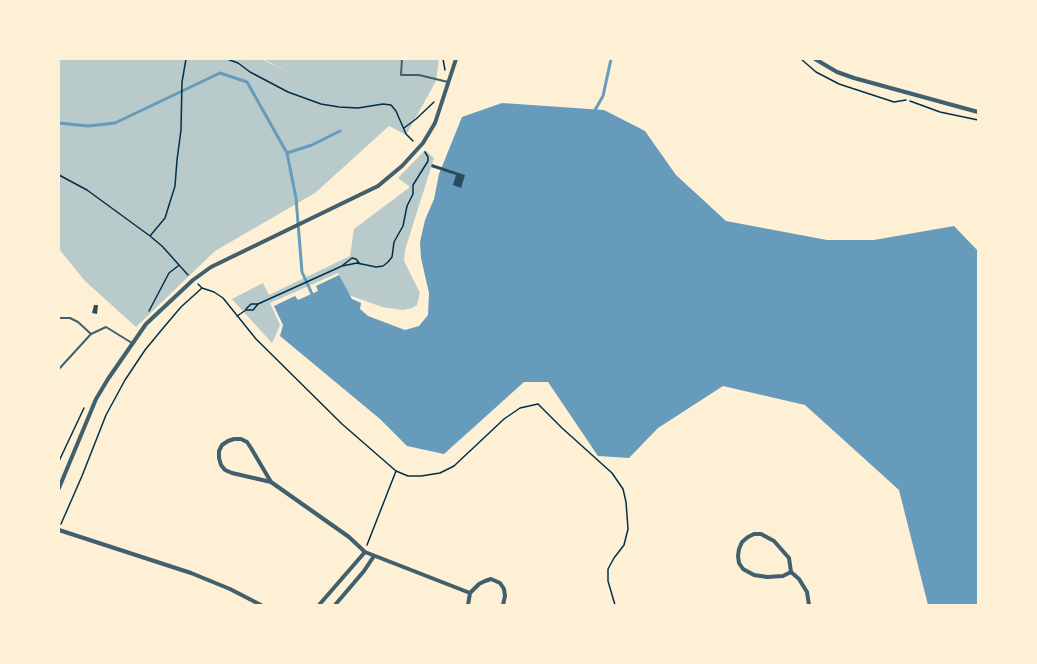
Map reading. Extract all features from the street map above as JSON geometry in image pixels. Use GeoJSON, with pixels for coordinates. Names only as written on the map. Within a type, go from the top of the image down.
{"type":"FeatureCollection","features":[{"type":"Feature","properties":{"kind":"street"},"geometry":{"type":"LineString","coordinates":[[59,488],[96,399],[146,324],[193,280],[211,266],[378,186],[402,166],[430,134],[436,124],[456,59]]}},
{"type":"Feature","properties":{"kind":"street"},"geometry":{"type":"LineString","coordinates":[[815,59],[837,72],[854,78],[978,112]]}},
{"type":"Feature","properties":{"kind":"street"},"geometry":{"type":"LineString","coordinates":[[271,482],[252,448],[247,442],[241,439],[234,439],[222,445],[219,451],[219,458],[221,465],[225,470],[271,482],[349,537],[365,552],[470,594]]}},
{"type":"Feature","properties":{"kind":"street"},"geometry":{"type":"LineString","coordinates":[[59,529],[191,572],[230,589],[261,605]]}},
{"type":"Feature","properties":{"kind":"street"},"geometry":{"type":"LineString","coordinates":[[791,572],[783,576],[768,577],[754,575],[743,569],[739,563],[738,556],[742,542],[754,534],[762,534],[774,541],[790,558],[791,572],[807,592],[809,605]]}},
{"type":"Feature","properties":{"kind":"street"},"geometry":{"type":"LineString","coordinates":[[319,605],[365,552]]}},
{"type":"Feature","properties":{"kind":"street"},"geometry":{"type":"LineString","coordinates":[[335,605],[364,571],[374,556]]}},
{"type":"Feature","properties":{"kind":"street"},"geometry":{"type":"LineString","coordinates":[[468,605],[470,594],[485,580],[496,580],[502,585],[505,596],[503,605]]}},
{"type":"Feature","properties":{"kind":"lane"},"geometry":{"type":"LineString","coordinates":[[402,59],[401,75],[419,75],[449,82]]}},
{"type":"Feature","properties":{"kind":"lane"},"geometry":{"type":"LineString","coordinates":[[59,318],[70,318],[78,322],[91,334]]}},
{"type":"Feature","properties":{"kind":"lane"},"geometry":{"type":"LineString","coordinates":[[59,369],[91,334],[106,327],[132,344]]}},
{"type":"Feature","properties":{"kind":"path"},"geometry":{"type":"LineString","coordinates":[[150,236],[165,218],[176,186],[177,160],[181,130],[182,82],[186,59]]}},
{"type":"Feature","properties":{"kind":"path"},"geometry":{"type":"LineString","coordinates":[[228,59],[238,63],[250,72],[288,92],[321,104],[358,108],[383,104],[391,105],[396,111],[406,134],[413,141]]}},
{"type":"Feature","properties":{"kind":"path"},"geometry":{"type":"LineString","coordinates":[[442,81],[445,70],[443,59]]}},
{"type":"Feature","properties":{"kind":"path"},"geometry":{"type":"LineString","coordinates":[[801,59],[816,72],[839,84],[894,102],[907,100],[925,108],[978,120]]}},
{"type":"Feature","properties":{"kind":"path"},"geometry":{"type":"LineString","coordinates":[[404,128],[435,102]]}},
{"type":"Feature","properties":{"kind":"path"},"geometry":{"type":"LineString","coordinates":[[342,266],[357,263],[376,267],[382,266],[392,257],[394,242],[403,226],[407,206],[413,194],[413,185],[416,183],[418,174],[428,161],[428,157],[425,152]]}},
{"type":"Feature","properties":{"kind":"path"},"geometry":{"type":"LineString","coordinates":[[59,175],[87,190],[150,236],[162,246],[179,265]]}},
{"type":"Feature","properties":{"kind":"path"},"geometry":{"type":"LineString","coordinates":[[237,316],[246,310],[251,304],[258,304],[269,300],[336,270],[352,258],[356,259],[360,264]]}},
{"type":"Feature","properties":{"kind":"path"},"geometry":{"type":"LineString","coordinates":[[59,529],[106,415],[125,380],[145,350],[164,327],[181,307],[202,288],[214,292],[223,298],[256,339],[336,418],[396,471],[408,476],[421,476],[440,473],[454,466],[504,419],[520,408],[538,404],[612,473],[623,489],[626,502],[628,529],[624,544],[608,569],[608,581],[615,605]]}},
{"type":"Feature","properties":{"kind":"path"},"geometry":{"type":"LineString","coordinates":[[246,310],[253,310],[258,304]]}},
{"type":"Feature","properties":{"kind":"path"},"geometry":{"type":"LineString","coordinates":[[59,461],[84,408]]}},
{"type":"Feature","properties":{"kind":"path"},"geometry":{"type":"LineString","coordinates":[[365,552],[396,471]]}},
{"type":"Feature","properties":{"kind":"shaded area"},"geometry":{"type":"Polygon","coordinates":[[[59,59],[262,59],[289,73],[264,59],[439,59],[436,81],[406,135],[389,126],[315,193],[215,251],[136,327],[85,281],[59,249],[59,59]]]}},
{"type":"Feature","properties":{"kind":"shaded area"},"geometry":{"type":"Polygon","coordinates":[[[425,150],[434,158],[405,250],[404,261],[420,293],[417,305],[403,310],[382,307],[349,295],[338,273],[270,303],[280,325],[272,343],[232,299],[263,283],[269,295],[350,256],[354,229],[410,187],[398,178],[425,150]]]}},
{"type":"Feature","properties":{"kind":"water"},"geometry":{"type":"Polygon","coordinates":[[[502,103],[604,110],[645,131],[676,175],[726,221],[827,240],[874,240],[954,226],[978,251],[978,605],[928,605],[899,490],[805,405],[723,386],[658,428],[629,458],[598,456],[548,382],[524,382],[444,454],[407,446],[380,419],[280,336],[283,325],[274,306],[295,296],[298,300],[318,291],[316,286],[339,275],[352,299],[361,303],[360,309],[368,316],[405,330],[419,326],[428,315],[429,293],[421,258],[420,242],[425,220],[434,199],[439,174],[462,117],[502,103]]]}},
{"type":"Feature","properties":{"kind":"building"},"geometry":{"type":"Polygon","coordinates":[[[432,164],[465,175],[461,188],[453,185],[456,175],[431,167],[432,164]]]}},
{"type":"Feature","properties":{"kind":"building"},"geometry":{"type":"Polygon","coordinates":[[[94,305],[98,305],[97,314],[92,313],[94,305]]]}},
{"type":"Feature","properties":{"kind":"waterway"},"geometry":{"type":"LineString","coordinates":[[595,110],[603,96],[611,59]]}},
{"type":"Feature","properties":{"kind":"waterway"},"geometry":{"type":"LineString","coordinates":[[59,123],[88,126],[115,123],[220,73],[247,82],[287,153],[296,198],[302,272],[312,294]]}},
{"type":"Feature","properties":{"kind":"waterway"},"geometry":{"type":"LineString","coordinates":[[287,153],[312,145],[340,131]]}}]}
